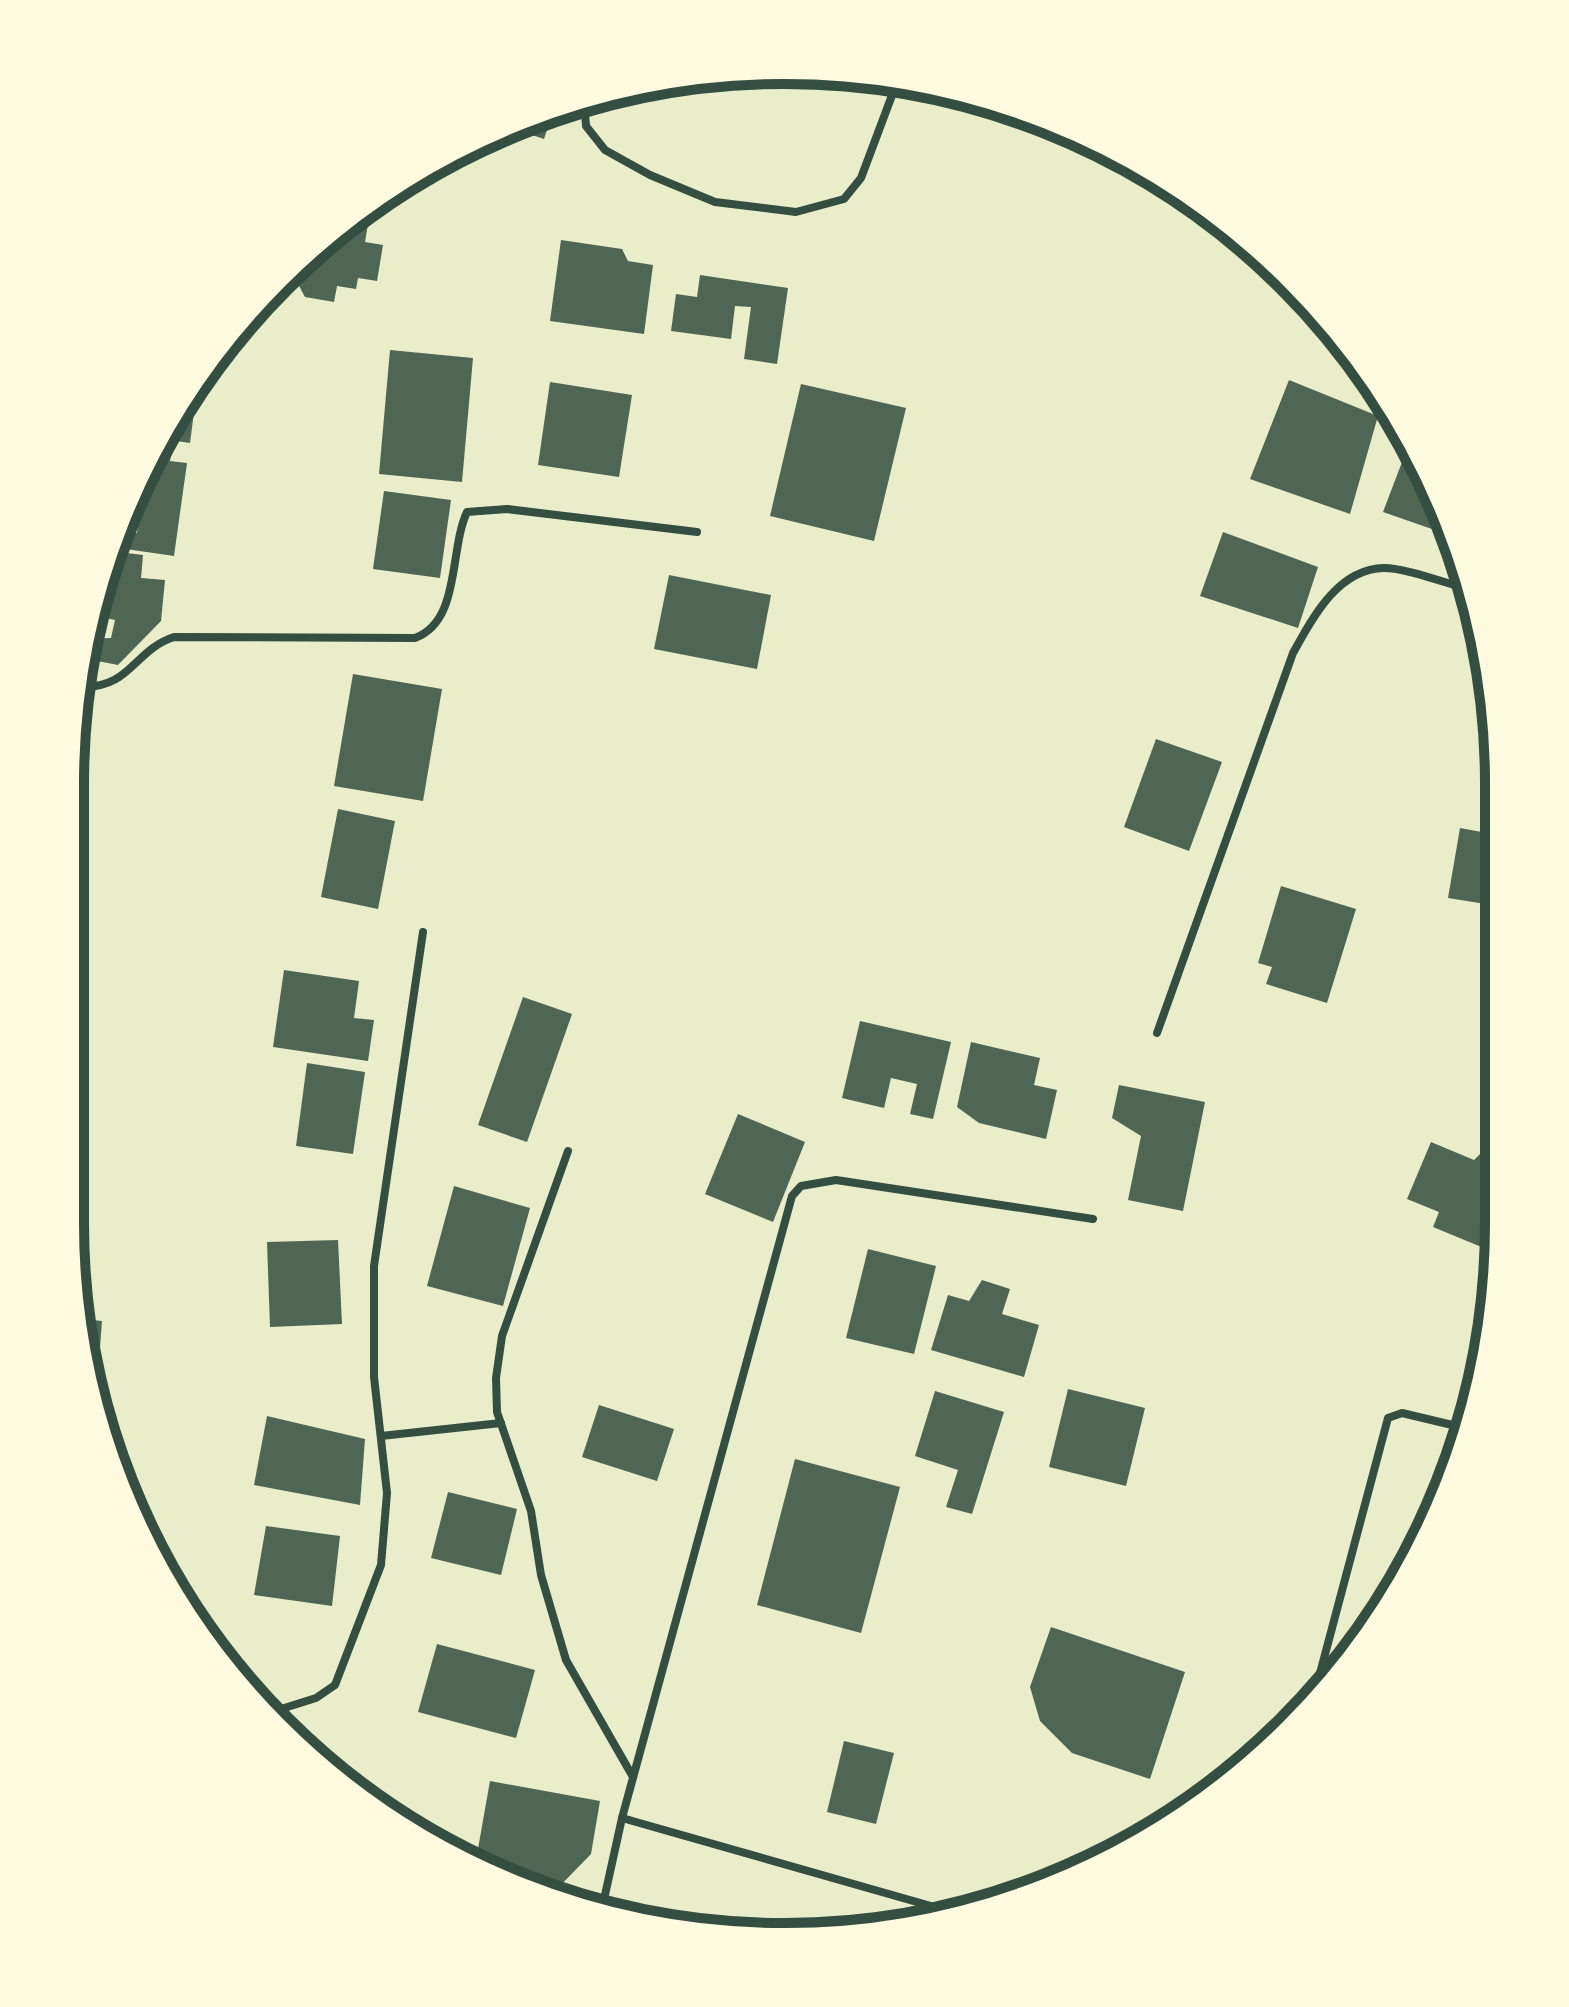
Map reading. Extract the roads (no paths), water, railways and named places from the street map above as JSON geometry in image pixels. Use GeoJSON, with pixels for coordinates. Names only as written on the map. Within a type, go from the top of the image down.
{"type":"FeatureCollection","features":[{"type":"Feature","properties":{"kind":"street"},"geometry":{"type":"LineString","coordinates":[[585,113],[586,126],[605,150],[650,175],[715,202],[796,212],[844,199],[861,178],[893,93]]}},
{"type":"Feature","properties":{"kind":"street"},"geometry":{"type":"LineString","coordinates":[[91,687],[102,687],[116,681],[158,642],[174,637],[415,638],[426,634],[439,622],[445,608],[459,529],[467,512],[507,509],[697,532]]}},
{"type":"Feature","properties":{"kind":"street"},"geometry":{"type":"LineString","coordinates":[[1157,1033],[1293,653],[1318,607],[1339,588],[1364,572],[1385,568],[1456,586]]}},
{"type":"Feature","properties":{"kind":"street"},"geometry":{"type":"LineString","coordinates":[[281,1709],[316,1698],[335,1685],[348,1658],[381,1565],[387,1493],[374,1377],[374,1266],[423,932]]}},
{"type":"Feature","properties":{"kind":"street"},"geometry":{"type":"LineString","coordinates":[[568,1151],[502,1336],[496,1378],[497,1412],[531,1511],[541,1575],[566,1660],[633,1777]]}},
{"type":"Feature","properties":{"kind":"street"},"geometry":{"type":"LineString","coordinates":[[604,1899],[622,1818],[792,1196],[801,1186],[836,1180],[1093,1219]]}},
{"type":"Feature","properties":{"kind":"street"},"geometry":{"type":"LineString","coordinates":[[1320,1673],[1388,1418],[1402,1413],[1455,1426]]}},
{"type":"Feature","properties":{"kind":"street"},"geometry":{"type":"LineString","coordinates":[[381,1436],[501,1423]]}},
{"type":"Feature","properties":{"kind":"street"},"geometry":{"type":"LineString","coordinates":[[622,1818],[934,1907]]}}]}
